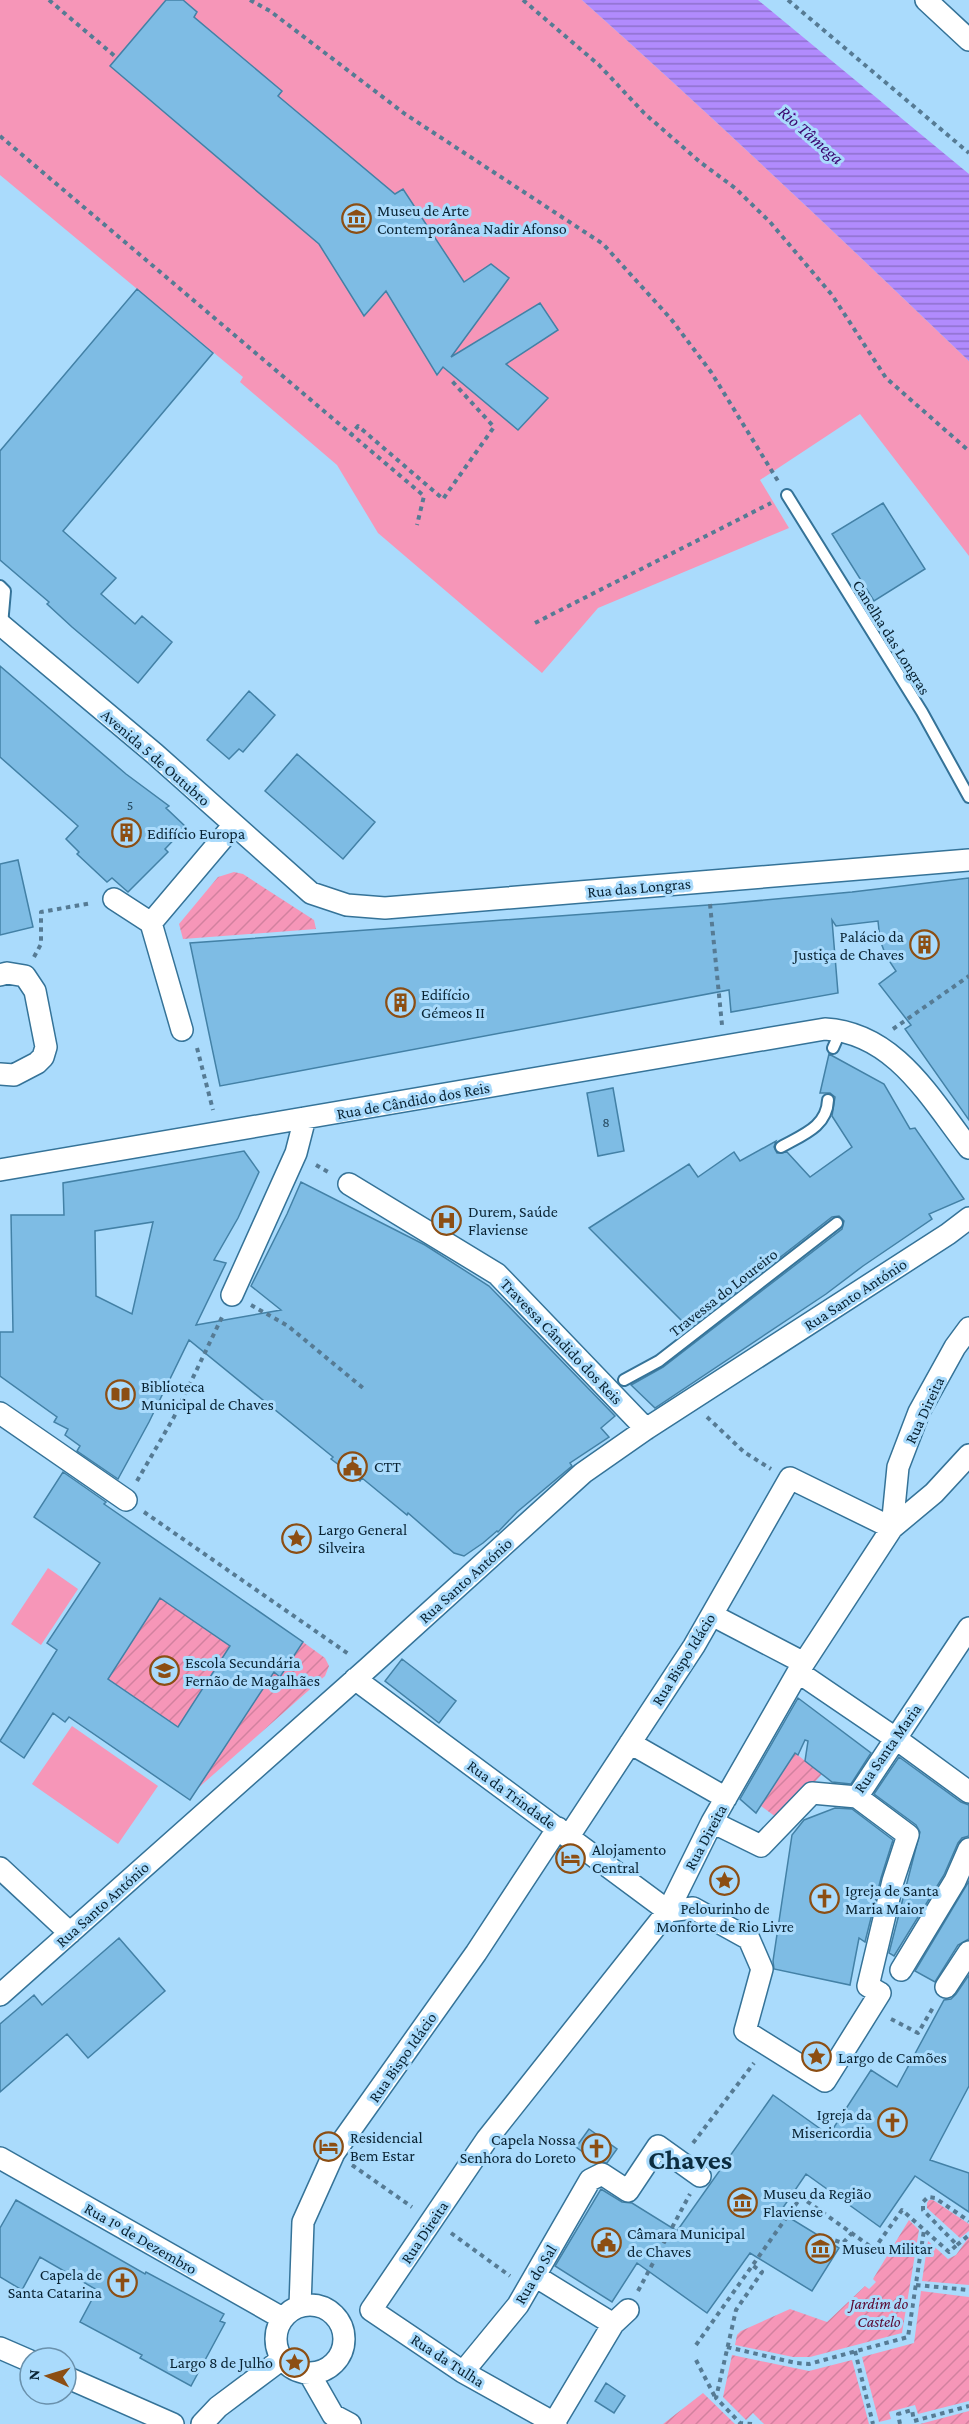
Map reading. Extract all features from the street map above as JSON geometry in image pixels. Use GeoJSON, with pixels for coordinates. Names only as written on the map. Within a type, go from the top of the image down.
{"type":"FeatureCollection","features":[{"type":"Feature","properties":{"kind":"street"},"geometry":{"type":"LineString","coordinates":[[926,0],[969,40]]}},
{"type":"Feature","properties":{"kind":"street","name":"Avenida 5 de Outubro"},"geometry":{"type":"LineString","coordinates":[[1,624],[155,754],[233,826],[311,893]]}},
{"type":"Feature","properties":{"kind":"street"},"geometry":{"type":"LineString","coordinates":[[151,923],[233,826]]}},
{"type":"Feature","properties":{"kind":"street","name":"Rua das Longras"},"geometry":{"type":"LineString","coordinates":[[311,893],[346,905],[385,908],[969,860]]}},
{"type":"Feature","properties":{"kind":"street"},"geometry":{"type":"LineString","coordinates":[[114,899],[151,923],[182,1030]]}},
{"type":"Feature","properties":{"kind":"street"},"geometry":{"type":"LineString","coordinates":[[0,975],[7,973],[25,976],[35,991],[46,1047],[38,1063],[14,1075],[0,1074]]}},
{"type":"Feature","properties":{"kind":"street","name":"Rua de Cândido dos Reis"},"geometry":{"type":"LineString","coordinates":[[0,1170],[724,1047],[857,1034],[874,1043]]}},
{"type":"Feature","properties":{"kind":"street"},"geometry":{"type":"LineString","coordinates":[[874,1043],[886,1049],[906,1067],[969,1148]]}},
{"type":"Feature","properties":{"kind":"street"},"geometry":{"type":"LineString","coordinates":[[232,1295],[296,1153],[305,1118]]}},
{"type":"Feature","properties":{"kind":"street","name":"Travessa Cândido dos Reis"},"geometry":{"type":"LineString","coordinates":[[349,1184],[497,1274],[646,1429]]}},
{"type":"Feature","properties":{"kind":"street","name":"Rua Santo António"},"geometry":{"type":"LineString","coordinates":[[0,1995],[583,1473],[646,1429],[948,1234],[969,1218]]}},
{"type":"Feature","properties":{"kind":"street","name":"Rua Direita"},"geometry":{"type":"LineString","coordinates":[[371,2310],[487,2139],[668,1911],[712,1822],[801,1667],[892,1528],[898,1467],[906,1445],[919,1412],[955,1347],[969,1328]]}},
{"type":"Feature","properties":{"kind":"street"},"geometry":{"type":"LineString","coordinates":[[0,1413],[126,1500]]}},
{"type":"Feature","properties":{"kind":"street"},"geometry":{"type":"LineString","coordinates":[[892,1528],[934,1493],[969,1455]]}},
{"type":"Feature","properties":{"kind":"street","name":"Rua Bispo Idácio"},"geometry":{"type":"LineString","coordinates":[[300,2306],[303,2222],[334,2153],[563,1832],[630,1743],[694,1646],[790,1478],[892,1528]]}},
{"type":"Feature","properties":{"kind":"street"},"geometry":{"type":"LineString","coordinates":[[712,1615],[801,1667],[969,1792]]}},
{"type":"Feature","properties":{"kind":"street","name":"Rua Santa Maria"},"geometry":{"type":"LineString","coordinates":[[712,1822],[761,1846],[812,1793],[857,1797],[969,1628]]}},
{"type":"Feature","properties":{"kind":"street","name":"Rua da Trindade"},"geometry":{"type":"LineString","coordinates":[[362,1673],[563,1832],[668,1911]]}},
{"type":"Feature","properties":{"kind":"street"},"geometry":{"type":"LineString","coordinates":[[630,1743],[726,1798]]}},
{"type":"Feature","properties":{"kind":"street"},"geometry":{"type":"LineString","coordinates":[[668,1911],[693,1908],[749,1939],[762,1969],[745,2031],[825,2081],[880,1993],[868,1986],[893,1881],[908,1835],[857,1797]]}},
{"type":"Feature","properties":{"kind":"street"},"geometry":{"type":"LineString","coordinates":[[901,1970],[955,1881],[969,1849]]}},
{"type":"Feature","properties":{"kind":"street"},"geometry":{"type":"LineString","coordinates":[[0,1868],[70,1933]]}},
{"type":"Feature","properties":{"kind":"street"},"geometry":{"type":"LineString","coordinates":[[946,1987],[969,1952]]}},
{"type":"Feature","properties":{"kind":"street","name":"Rua do Sal"},"geometry":{"type":"LineString","coordinates":[[463,2372],[518,2305],[590,2180],[602,2174],[628,2191],[658,2146],[679,2160]]}},
{"type":"Feature","properties":{"kind":"street","name":"Rua 1º de Dezembro"},"geometry":{"type":"LineString","coordinates":[[0,2157],[282,2318]]}},
{"type":"Feature","properties":{"kind":"street"},"geometry":{"type":"LineString","coordinates":[[679,2160],[700,2176]]}},
{"type":"Feature","properties":{"kind":"street"},"geometry":{"type":"LineString","coordinates":[[535,2276],[621,2317],[555,2423]]}},
{"type":"Feature","properties":{"kind":"street"},"geometry":{"type":"LineString","coordinates":[[311,2304],[321,2306],[338,2319],[344,2340],[337,2360],[320,2372],[299,2372],[282,2359],[275,2338],[282,2318],[290,2310],[300,2306],[311,2304]]}},
{"type":"Feature","properties":{"kind":"street"},"geometry":{"type":"LineString","coordinates":[[338,2319],[371,2310]]}},
{"type":"Feature","properties":{"kind":"street","name":"Rua da Tulha"},"geometry":{"type":"LineString","coordinates":[[371,2310],[463,2372],[555,2423]]}},
{"type":"Feature","properties":{"kind":"street"},"geometry":{"type":"LineString","coordinates":[[0,2348],[18,2356]]}},
{"type":"Feature","properties":{"kind":"street"},"geometry":{"type":"LineString","coordinates":[[202,2424],[224,2403],[282,2359]]}},
{"type":"Feature","properties":{"kind":"street"},"geometry":{"type":"LineString","coordinates":[[309,2373],[333,2415],[350,2424]]}},
{"type":"Feature","properties":{"kind":"street"},"geometry":{"type":"LineString","coordinates":[[78,2383],[147,2419],[173,2424]]}},
{"type":"Feature","properties":{"kind":"lane","name":"Canelha das Longras"},"geometry":{"type":"LineString","coordinates":[[787,495],[922,712],[969,796]]}},
{"type":"Feature","properties":{"kind":"lane"},"geometry":{"type":"LineString","coordinates":[[0,586],[5,591],[1,624]]}},
{"type":"Feature","properties":{"kind":"lane"},"geometry":{"type":"LineString","coordinates":[[782,1147],[816,1128],[824,1119],[828,1100]]}},
{"type":"Feature","properties":{"kind":"lane","name":"Travessa do Loureiro"},"geometry":{"type":"LineString","coordinates":[[624,1380],[659,1360],[833,1223]]}},
{"type":"Feature","properties":{"kind":"path"},"geometry":{"type":"LineString","coordinates":[[49,0],[117,58]]}},
{"type":"Feature","properties":{"kind":"path"},"geometry":{"type":"LineString","coordinates":[[250,0],[270,11],[405,114],[603,244],[671,319],[711,372],[787,495],[535,623]]}},
{"type":"Feature","properties":{"kind":"path"},"geometry":{"type":"LineString","coordinates":[[523,0],[599,64],[644,113],[700,162],[735,188],[770,222],[832,295],[886,378],[969,451]]}},
{"type":"Feature","properties":{"kind":"path"},"geometry":{"type":"LineString","coordinates":[[788,0],[969,153]]}},
{"type":"Feature","properties":{"kind":"path"},"geometry":{"type":"LineString","coordinates":[[0,136],[350,436],[424,496],[417,525]]}},
{"type":"Feature","properties":{"kind":"path"},"geometry":{"type":"LineString","coordinates":[[350,436],[358,426],[443,499],[494,427],[451,380]]}},
{"type":"Feature","properties":{"kind":"path"},"geometry":{"type":"LineString","coordinates":[[708,881],[724,1047]]}},
{"type":"Feature","properties":{"kind":"path"},"geometry":{"type":"LineString","coordinates":[[25,976],[41,944],[42,912],[114,899]]}},
{"type":"Feature","properties":{"kind":"path"},"geometry":{"type":"LineString","coordinates":[[874,1043],[969,976]]}},
{"type":"Feature","properties":{"kind":"path"},"geometry":{"type":"LineString","coordinates":[[200,1062],[218,1133]]}},
{"type":"Feature","properties":{"kind":"path"},"geometry":{"type":"LineString","coordinates":[[296,1153],[349,1184]]}},
{"type":"Feature","properties":{"kind":"path"},"geometry":{"type":"LineString","coordinates":[[362,1673],[126,1500],[200,1368],[232,1295],[288,1326],[363,1388]]}},
{"type":"Feature","properties":{"kind":"path"},"geometry":{"type":"LineString","coordinates":[[690,1401],[744,1452],[759,1462]]}},
{"type":"Feature","properties":{"kind":"path"},"geometry":{"type":"LineString","coordinates":[[872,2009],[918,2032],[946,1987]]}},
{"type":"Feature","properties":{"kind":"path"},"geometry":{"type":"LineString","coordinates":[[679,2160],[766,2045]]}},
{"type":"Feature","properties":{"kind":"path"},"geometry":{"type":"LineString","coordinates":[[621,2317],[700,2176]]}},
{"type":"Feature","properties":{"kind":"path"},"geometry":{"type":"LineString","coordinates":[[696,2345],[801,2197],[874,2249],[902,2210],[949,2252],[969,2235]]}},
{"type":"Feature","properties":{"kind":"path"},"geometry":{"type":"LineString","coordinates":[[957,2245],[923,2210],[923,2202],[928,2197],[935,2198],[969,2221]]}},
{"type":"Feature","properties":{"kind":"path"},"geometry":{"type":"LineString","coordinates":[[727,2347],[802,2364],[908,2337],[924,2230]]}},
{"type":"Feature","properties":{"kind":"path"},"geometry":{"type":"LineString","coordinates":[[818,2235],[843,2243],[852,2234]]}},
{"type":"Feature","properties":{"kind":"path"},"geometry":{"type":"LineString","coordinates":[[716,2398],[735,2310],[762,2272],[752,2265]]}},
{"type":"Feature","properties":{"kind":"path"},"geometry":{"type":"LineString","coordinates":[[916,2285],[969,2290]]}},
{"type":"Feature","properties":{"kind":"path"},"geometry":{"type":"LineString","coordinates":[[855,2351],[873,2424]]}},
{"type":"Feature","properties":{"kind":"path"},"geometry":{"type":"LineString","coordinates":[[696,2360],[716,2398],[740,2423],[752,2424]]}},
{"type":"Feature","properties":{"kind":"path"},"geometry":{"type":"LineString","coordinates":[[900,2424],[898,2414],[912,2410],[914,2421],[969,2406]]}},
{"type":"Feature","properties":{"kind":"green space"},"geometry":{"type":"Polygon","coordinates":[[[0,0],[582,0],[777,179],[969,361],[969,556],[860,414],[760,480],[789,528],[598,608],[542,673],[378,533],[337,465],[240,382],[243,377],[0,175],[0,0]]]}},
{"type":"Feature","properties":{"kind":"green space"},"geometry":{"type":"Polygon","coordinates":[[[234,872],[243,874],[314,920],[316,929],[183,939],[179,924],[218,877],[234,872]]]}},
{"type":"Feature","properties":{"kind":"green space"},"geometry":{"type":"Polygon","coordinates":[[[48,1568],[78,1589],[41,1645],[11,1624],[48,1568]]]}},
{"type":"Feature","properties":{"kind":"green space"},"geometry":{"type":"Polygon","coordinates":[[[160,1598],[230,1646],[178,1727],[108,1679],[160,1598]]]}},
{"type":"Feature","properties":{"kind":"green space"},"geometry":{"type":"Polygon","coordinates":[[[303,1642],[325,1658],[329,1666],[325,1676],[197,1789],[274,1672],[281,1676],[303,1642]]]}},
{"type":"Feature","properties":{"kind":"green space"},"geometry":{"type":"Polygon","coordinates":[[[72,1726],[158,1786],[118,1844],[32,1784],[72,1726]]]}},
{"type":"Feature","properties":{"kind":"green space"},"geometry":{"type":"Polygon","coordinates":[[[795,1753],[822,1774],[780,1820],[761,1806],[795,1753]]]}},
{"type":"Feature","properties":{"kind":"green space"},"geometry":{"type":"Polygon","coordinates":[[[929,2200],[933,2200],[969,2224],[969,2231],[960,2238],[927,2208],[929,2200]]]}},
{"type":"Feature","properties":{"kind":"green space","name":"Jardim do Castelo"},"geometry":{"type":"Polygon","coordinates":[[[909,2220],[919,2230],[902,2333],[810,2357],[793,2357],[735,2345],[737,2335],[741,2331],[790,2309],[827,2322],[865,2286],[869,2289],[876,2282],[873,2279],[909,2220]]]}},
{"type":"Feature","properties":{"kind":"green space","name":"Jardim do Castelo"},"geometry":{"type":"Polygon","coordinates":[[[969,2237],[969,2285],[922,2281],[928,2241],[948,2259],[956,2255],[969,2237]]]}},
{"type":"Feature","properties":{"kind":"green space","name":"Jardim do Castelo"},"geometry":{"type":"Polygon","coordinates":[[[921,2291],[969,2297],[969,2401],[918,2414],[915,2405],[889,2412],[891,2419],[879,2422],[862,2357],[914,2343],[921,2291]]]}},
{"type":"Feature","properties":{"kind":"green space","name":"Jardim do Castelo"},"geometry":{"type":"Polygon","coordinates":[[[732,2355],[809,2371],[852,2360],[869,2424],[764,2424],[753,2413],[746,2420],[723,2397],[732,2355]]]}},
{"type":"Feature","properties":{"kind":"green space"},"geometry":{"type":"Polygon","coordinates":[[[703,2393],[735,2424],[663,2424],[703,2393]]]}},
{"type":"Feature","properties":{"kind":"green space"},"geometry":{"type":"Polygon","coordinates":[[[969,2411],[969,2424],[920,2424],[969,2411]]]}},
{"type":"Feature","properties":{"kind":"water","name":"Rio Tâmega"},"geometry":{"type":"Polygon","coordinates":[[[582,0],[758,0],[969,174],[969,361],[777,179],[582,0]]]}},
{"type":"Feature","properties":{"kind":"building","name":"Museu de Arte Contemporânea Nadir Afonso"},"geometry":{"type":"Polygon","coordinates":[[[166,0],[183,0],[197,12],[194,17],[282,91],[278,96],[395,194],[403,189],[464,282],[491,264],[509,278],[451,357],[540,303],[558,330],[506,364],[548,398],[518,430],[443,367],[437,375],[386,291],[364,316],[319,244],[110,66],[166,0]]]}},
{"type":"Feature","properties":{"kind":"building"},"geometry":{"type":"Polygon","coordinates":[[[137,289],[213,353],[63,531],[116,578],[101,594],[135,624],[142,616],[172,642],[138,683],[72,627],[47,604],[49,602],[0,560],[0,451],[137,289]]]}},
{"type":"Feature","properties":{"kind":"building"},"geometry":{"type":"Polygon","coordinates":[[[883,503],[925,569],[874,601],[832,534],[883,503]]]}},
{"type":"Feature","properties":{"kind":"building"},"geometry":{"type":"Polygon","coordinates":[[[0,666],[126,774],[169,806],[166,808],[186,827],[165,849],[168,852],[128,892],[112,878],[107,882],[77,854],[79,852],[66,839],[78,826],[0,757],[0,666]]]}},
{"type":"Feature","properties":{"kind":"building"},"geometry":{"type":"Polygon","coordinates":[[[249,691],[275,715],[243,752],[239,749],[229,759],[207,740],[249,691]]]}},
{"type":"Feature","properties":{"kind":"building"},"geometry":{"type":"Polygon","coordinates":[[[297,754],[375,822],[343,859],[265,791],[297,754]]]}},
{"type":"Feature","properties":{"kind":"building"},"geometry":{"type":"Polygon","coordinates":[[[18,860],[33,927],[0,935],[0,864],[18,860]]]}},
{"type":"Feature","properties":{"kind":"building"},"geometry":{"type":"Polygon","coordinates":[[[969,878],[969,1120],[905,1029],[911,1025],[879,984],[896,971],[886,956],[880,940],[878,921],[836,926],[832,920],[838,993],[731,1012],[729,990],[220,1086],[190,943],[722,904],[969,878]]]}},
{"type":"Feature","properties":{"kind":"building"},"geometry":{"type":"Polygon","coordinates":[[[829,1054],[884,1084],[910,1129],[915,1128],[964,1199],[929,1214],[932,1219],[826,1294],[655,1408],[631,1385],[663,1367],[842,1229],[844,1221],[839,1216],[832,1217],[689,1328],[589,1228],[689,1164],[698,1177],[734,1152],[740,1161],[776,1141],[774,1147],[777,1153],[787,1152],[810,1177],[852,1147],[832,1116],[835,1097],[830,1093],[820,1093],[829,1054]]]}},
{"type":"Feature","properties":{"kind":"building"},"geometry":{"type":"Polygon","coordinates":[[[613,1088],[624,1151],[598,1156],[587,1093],[613,1088]]]}},
{"type":"Feature","properties":{"kind":"building"},"geometry":{"type":"Polygon","coordinates":[[[244,1151],[259,1172],[238,1218],[214,1260],[226,1263],[196,1325],[281,1310],[251,1286],[301,1182],[425,1245],[489,1286],[615,1416],[601,1428],[609,1437],[570,1463],[572,1466],[517,1512],[498,1532],[464,1556],[454,1553],[408,1513],[407,1515],[362,1478],[360,1481],[331,1459],[333,1457],[189,1340],[118,1479],[77,1451],[80,1446],[65,1435],[68,1429],[54,1422],[57,1417],[0,1376],[0,1332],[13,1332],[11,1215],[64,1215],[63,1183],[244,1151]],[[153,1222],[95,1231],[96,1296],[132,1314],[153,1222]]]}},
{"type":"Feature","properties":{"kind":"building"},"geometry":{"type":"Polygon","coordinates":[[[63,1472],[106,1502],[104,1504],[303,1642],[280,1677],[274,1672],[190,1800],[69,1717],[65,1722],[53,1713],[24,1758],[0,1741],[57,1650],[47,1643],[100,1563],[34,1517],[63,1472]],[[160,1598],[108,1679],[178,1727],[230,1646],[160,1598]]]}},
{"type":"Feature","properties":{"kind":"building"},"geometry":{"type":"Polygon","coordinates":[[[402,1659],[456,1701],[439,1723],[385,1681],[402,1659]]]}},
{"type":"Feature","properties":{"kind":"building"},"geometry":{"type":"Polygon","coordinates":[[[798,1698],[871,1753],[851,1784],[832,1782],[805,1761],[808,1741],[805,1740],[798,1755],[795,1753],[756,1813],[740,1799],[798,1698]]]}},
{"type":"Feature","properties":{"kind":"building"},"geometry":{"type":"Polygon","coordinates":[[[899,1757],[961,1802],[969,1805],[969,1836],[962,1838],[958,1843],[944,1875],[894,1956],[889,1953],[920,1832],[916,1825],[874,1794],[899,1757]]]}},
{"type":"Feature","properties":{"kind":"building","name":"Igreja de Santa Maria Maior"},"geometry":{"type":"Polygon","coordinates":[[[835,1808],[852,1809],[893,1840],[865,1942],[859,1938],[850,1985],[774,1969],[773,1961],[792,1835],[804,1820],[835,1808]]]}},
{"type":"Feature","properties":{"kind":"building"},"geometry":{"type":"Polygon","coordinates":[[[969,1881],[969,1939],[958,1945],[935,1982],[915,1971],[969,1881]]]}},
{"type":"Feature","properties":{"kind":"building"},"geometry":{"type":"Polygon","coordinates":[[[119,1938],[165,1991],[88,2058],[67,2034],[0,2092],[0,2024],[34,1995],[42,2005],[119,1938]]]}},
{"type":"Feature","properties":{"kind":"building"},"geometry":{"type":"Polygon","coordinates":[[[969,1975],[969,2086],[930,2160],[969,2173],[969,2212],[915,2176],[880,2227],[806,2174],[780,2212],[839,2248],[812,2291],[750,2253],[707,2313],[637,2263],[612,2302],[555,2266],[601,2189],[622,2202],[632,2203],[677,2231],[773,2095],[829,2135],[871,2070],[897,2087],[944,2000],[951,1999],[956,1994],[969,1975]]]}},
{"type":"Feature","properties":{"kind":"building","name":"Capela Nossa Senhora do Loreto"},"geometry":{"type":"Polygon","coordinates":[[[589,2129],[617,2149],[607,2163],[597,2162],[576,2147],[589,2129]]]}},
{"type":"Feature","properties":{"kind":"building"},"geometry":{"type":"Polygon","coordinates":[[[16,2200],[145,2274],[146,2272],[224,2314],[220,2321],[225,2323],[191,2386],[140,2358],[142,2355],[80,2322],[97,2290],[40,2257],[22,2290],[0,2277],[0,2228],[16,2200]]]}},
{"type":"Feature","properties":{"kind":"building"},"geometry":{"type":"Polygon","coordinates":[[[606,2383],[625,2396],[614,2413],[595,2401],[606,2383]]]}},
{"type":"Feature","properties":{"kind":"place","name":"Museu de Arte Contemporânea Nadir Afonso"},"geometry":{"type":"Point","coordinates":[356,219]}},
{"type":"Feature","properties":{"kind":"place","name":"Edifício Europa"},"geometry":{"type":"Point","coordinates":[126,833]}},
{"type":"Feature","properties":{"kind":"place","name":"Palácio da Justiça de Chaves"},"geometry":{"type":"Point","coordinates":[925,945]}},
{"type":"Feature","properties":{"kind":"place","name":"Edifício Gémeos II"},"geometry":{"type":"Point","coordinates":[400,1003]}},
{"type":"Feature","properties":{"kind":"place","name":"Durem, Saúde Flaviense"},"geometry":{"type":"Point","coordinates":[447,1220]}},
{"type":"Feature","properties":{"kind":"place","name":"Biblioteca Municipal de Chaves"},"geometry":{"type":"Point","coordinates":[120,1395]}},
{"type":"Feature","properties":{"kind":"place","name":"CTT"},"geometry":{"type":"Point","coordinates":[353,1466]}},
{"type":"Feature","properties":{"kind":"place","name":"Largo General Silveira"},"geometry":{"type":"Point","coordinates":[297,1538]}},
{"type":"Feature","properties":{"kind":"place","name":"Escola Secundária Fernão de Magalhães"},"geometry":{"type":"Point","coordinates":[164,1671]}},
{"type":"Feature","properties":{"kind":"place","name":"Alojamento Central"},"geometry":{"type":"Point","coordinates":[571,1858]}},
{"type":"Feature","properties":{"kind":"place","name":"Pelourinho de Monforte de Rio Livre"},"geometry":{"type":"Point","coordinates":[725,1880]}},
{"type":"Feature","properties":{"kind":"place","name":"Igreja de Santa Maria Maior"},"geometry":{"type":"Point","coordinates":[824,1899]}},
{"type":"Feature","properties":{"kind":"place","name":"Largo de Camões"},"geometry":{"type":"Point","coordinates":[817,2057]}},
{"type":"Feature","properties":{"kind":"place","name":"Igreja da Misericordia"},"geometry":{"type":"Point","coordinates":[893,2123]}},
{"type":"Feature","properties":{"kind":"place","name":"Residencial Bem Estar"},"geometry":{"type":"Point","coordinates":[329,2146]}},
{"type":"Feature","properties":{"kind":"place","name":"Capela Nossa Senhora do Loreto"},"geometry":{"type":"Point","coordinates":[597,2148]}},
{"type":"Feature","properties":{"kind":"place","name":"Museu da Região Flaviense"},"geometry":{"type":"Point","coordinates":[742,2202]}},
{"type":"Feature","properties":{"kind":"place","name":"Câmara Municipal de Chaves"},"geometry":{"type":"Point","coordinates":[606,2242]}},
{"type":"Feature","properties":{"kind":"place","name":"Museu Militar"},"geometry":{"type":"Point","coordinates":[821,2248]}},
{"type":"Feature","properties":{"kind":"place","name":"Capela de Santa Catarina"},"geometry":{"type":"Point","coordinates":[123,2283]}},
{"type":"Feature","properties":{"kind":"place","name":"Largo 8 de Julho"},"geometry":{"type":"Point","coordinates":[294,2362]}},
{"type":"Feature","properties":{"kind":"district","name":"Chaves"},"geometry":{"type":"Point","coordinates":[690,2159]}}]}
